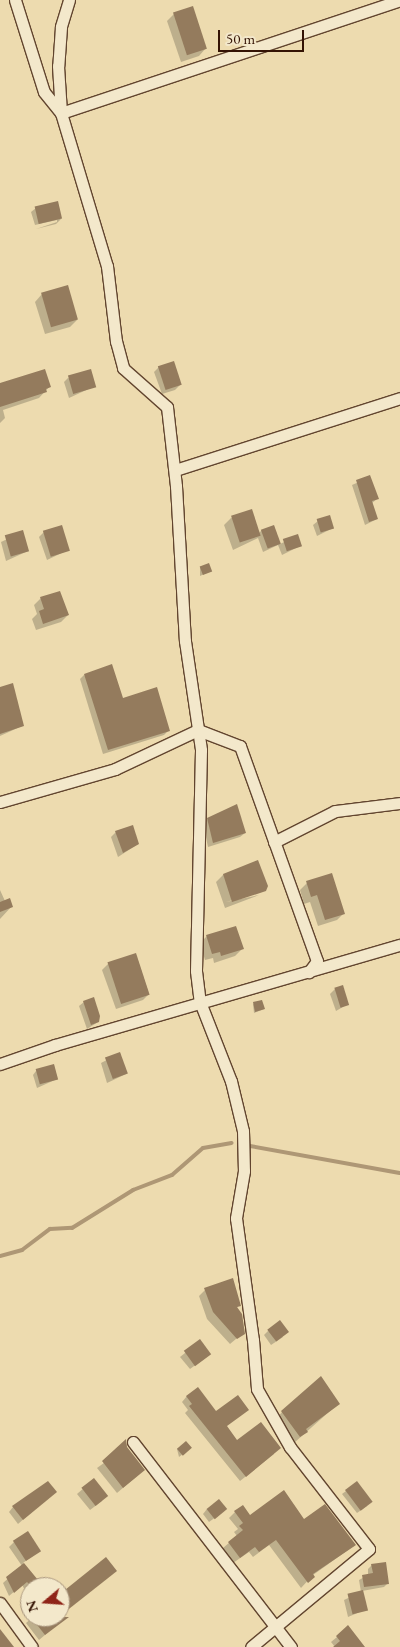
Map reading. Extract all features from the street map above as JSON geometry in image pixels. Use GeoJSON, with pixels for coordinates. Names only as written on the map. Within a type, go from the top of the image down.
{"type":"FeatureCollection","features":[{"type":"Feature","properties":{"kind":"street"},"geometry":{"type":"LineString","coordinates":[[15,0],[44,92],[61,113]]}},
{"type":"Feature","properties":{"kind":"street"},"geometry":{"type":"LineString","coordinates":[[69,0],[61,27],[58,66],[61,113],[107,266],[116,341],[123,368],[167,407],[174,470],[185,641],[201,750],[196,971],[200,1002],[231,1081],[243,1131],[244,1171],[236,1218],[257,1388],[290,1447],[369,1549],[251,1647]]}},
{"type":"Feature","properties":{"kind":"street"},"geometry":{"type":"LineString","coordinates":[[61,113],[400,0]]}},
{"type":"Feature","properties":{"kind":"street"},"geometry":{"type":"LineString","coordinates":[[174,470],[400,398]]}},
{"type":"Feature","properties":{"kind":"street"},"geometry":{"type":"LineString","coordinates":[[0,802],[116,769],[198,730],[240,746],[317,961],[310,972]]}},
{"type":"Feature","properties":{"kind":"street"},"geometry":{"type":"LineString","coordinates":[[274,842],[335,811],[400,803]]}},
{"type":"Feature","properties":{"kind":"street"},"geometry":{"type":"LineString","coordinates":[[0,1064],[200,1002],[400,945]]}},
{"type":"Feature","properties":{"kind":"street"},"geometry":{"type":"LineString","coordinates":[[133,1442],[291,1647]]}},
{"type":"Feature","properties":{"kind":"street"},"geometry":{"type":"LineString","coordinates":[[0,1603],[32,1647]]}},
{"type":"Feature","properties":{"kind":"building"},"geometry":{"type":"Polygon","coordinates":[[[193,6],[207,49],[187,55],[173,12],[193,6]]]}},
{"type":"Feature","properties":{"kind":"building"},"geometry":{"type":"Polygon","coordinates":[[[58,201],[62,219],[39,224],[35,206],[58,201]]]}},
{"type":"Feature","properties":{"kind":"building"},"geometry":{"type":"Polygon","coordinates":[[[68,285],[78,320],[51,327],[41,293],[68,285]]]}},
{"type":"Feature","properties":{"kind":"building"},"geometry":{"type":"Polygon","coordinates":[[[174,361],[182,385],[166,390],[158,366],[174,361]]]}},
{"type":"Feature","properties":{"kind":"building"},"geometry":{"type":"Polygon","coordinates":[[[45,369],[51,387],[46,389],[47,392],[0,407],[0,383],[45,369]]]}},
{"type":"Feature","properties":{"kind":"building"},"geometry":{"type":"Polygon","coordinates":[[[91,369],[96,387],[73,394],[68,376],[91,369]]]}},
{"type":"Feature","properties":{"kind":"building"},"geometry":{"type":"Polygon","coordinates":[[[370,475],[379,499],[372,501],[378,519],[369,522],[356,480],[370,475]]]}},
{"type":"Feature","properties":{"kind":"building"},"geometry":{"type":"Polygon","coordinates":[[[252,509],[261,536],[240,542],[231,516],[252,509]]]}},
{"type":"Feature","properties":{"kind":"building"},"geometry":{"type":"Polygon","coordinates":[[[330,515],[334,528],[321,532],[317,519],[330,515]]]}},
{"type":"Feature","properties":{"kind":"building"},"geometry":{"type":"Polygon","coordinates":[[[62,525],[70,551],[51,557],[43,531],[62,525]]]}},
{"type":"Feature","properties":{"kind":"building"},"geometry":{"type":"Polygon","coordinates":[[[274,525],[281,544],[268,549],[261,530],[274,525]]]}},
{"type":"Feature","properties":{"kind":"building"},"geometry":{"type":"Polygon","coordinates":[[[23,530],[29,551],[11,556],[5,535],[23,530]]]}},
{"type":"Feature","properties":{"kind":"building"},"geometry":{"type":"Polygon","coordinates":[[[298,534],[302,546],[287,551],[283,539],[298,534]]]}},
{"type":"Feature","properties":{"kind":"building"},"geometry":{"type":"Polygon","coordinates":[[[209,563],[212,571],[203,575],[200,567],[209,563]]]}},
{"type":"Feature","properties":{"kind":"building"},"geometry":{"type":"Polygon","coordinates":[[[60,591],[69,615],[43,624],[39,611],[44,609],[40,597],[60,591]]]}},
{"type":"Feature","properties":{"kind":"building"},"geometry":{"type":"Polygon","coordinates":[[[112,664],[123,698],[157,687],[170,731],[108,750],[84,674],[112,664]]]}},
{"type":"Feature","properties":{"kind":"building"},"geometry":{"type":"Polygon","coordinates":[[[13,683],[24,726],[0,734],[0,687],[13,683]]]}},
{"type":"Feature","properties":{"kind":"building"},"geometry":{"type":"Polygon","coordinates":[[[237,804],[246,833],[213,843],[207,818],[237,804]]]}},
{"type":"Feature","properties":{"kind":"building"},"geometry":{"type":"Polygon","coordinates":[[[133,825],[139,844],[123,853],[115,831],[133,825]]]}},
{"type":"Feature","properties":{"kind":"building"},"geometry":{"type":"Polygon","coordinates":[[[258,860],[268,886],[266,891],[232,902],[223,874],[258,860]]]}},
{"type":"Feature","properties":{"kind":"building"},"geometry":{"type":"Polygon","coordinates":[[[332,873],[345,914],[325,920],[317,895],[311,897],[306,881],[332,873]]]}},
{"type":"Feature","properties":{"kind":"building"},"geometry":{"type":"Polygon","coordinates":[[[10,898],[13,907],[0,912],[0,902],[10,898]]]}},
{"type":"Feature","properties":{"kind":"building"},"geometry":{"type":"Polygon","coordinates":[[[236,926],[244,949],[221,956],[220,952],[212,954],[206,935],[236,926]]]}},
{"type":"Feature","properties":{"kind":"building"},"geometry":{"type":"Polygon","coordinates":[[[136,953],[150,995],[121,1004],[107,962],[136,953]]]}},
{"type":"Feature","properties":{"kind":"building"},"geometry":{"type":"Polygon","coordinates":[[[343,985],[349,1005],[341,1008],[334,988],[343,985]]]}},
{"type":"Feature","properties":{"kind":"building"},"geometry":{"type":"Polygon","coordinates":[[[94,997],[100,1016],[99,1022],[91,1025],[83,1001],[94,997]]]}},
{"type":"Feature","properties":{"kind":"building"},"geometry":{"type":"Polygon","coordinates":[[[262,1000],[265,1009],[255,1012],[253,1002],[262,1000]]]}},
{"type":"Feature","properties":{"kind":"building"},"geometry":{"type":"Polygon","coordinates":[[[120,1052],[128,1074],[113,1079],[105,1057],[120,1052]]]}},
{"type":"Feature","properties":{"kind":"building"},"geometry":{"type":"Polygon","coordinates":[[[54,1064],[58,1079],[40,1084],[36,1069],[54,1064]]]}},
{"type":"Feature","properties":{"kind":"building"},"geometry":{"type":"Polygon","coordinates":[[[233,1278],[241,1306],[237,1307],[242,1314],[245,1334],[237,1339],[213,1312],[204,1288],[233,1278]]]}},
{"type":"Feature","properties":{"kind":"building"},"geometry":{"type":"Polygon","coordinates":[[[280,1320],[289,1332],[276,1342],[267,1330],[280,1320]]]}},
{"type":"Feature","properties":{"kind":"building"},"geometry":{"type":"Polygon","coordinates":[[[200,1339],[211,1354],[195,1366],[184,1351],[200,1339]]]}},
{"type":"Feature","properties":{"kind":"building"},"geometry":{"type":"Polygon","coordinates":[[[321,1376],[340,1404],[306,1429],[308,1432],[300,1437],[281,1411],[321,1376]]]}},
{"type":"Feature","properties":{"kind":"building"},"geometry":{"type":"Polygon","coordinates":[[[198,1387],[216,1411],[238,1395],[249,1410],[227,1426],[237,1440],[261,1422],[281,1448],[246,1477],[189,1406],[192,1404],[186,1396],[198,1387]]]}},
{"type":"Feature","properties":{"kind":"building"},"geometry":{"type":"Polygon","coordinates":[[[126,1439],[127,1447],[145,1470],[123,1488],[102,1461],[126,1439]]]}},
{"type":"Feature","properties":{"kind":"building"},"geometry":{"type":"Polygon","coordinates":[[[186,1441],[192,1448],[183,1456],[177,1449],[186,1441]]]}},
{"type":"Feature","properties":{"kind":"building"},"geometry":{"type":"Polygon","coordinates":[[[94,1478],[108,1496],[96,1506],[81,1488],[94,1478]]]}},
{"type":"Feature","properties":{"kind":"building"},"geometry":{"type":"Polygon","coordinates":[[[48,1481],[57,1492],[23,1520],[12,1506],[48,1481]]]}},
{"type":"Feature","properties":{"kind":"building"},"geometry":{"type":"Polygon","coordinates":[[[357,1481],[373,1502],[361,1511],[345,1490],[357,1481]]]}},
{"type":"Feature","properties":{"kind":"building"},"geometry":{"type":"Polygon","coordinates":[[[284,1490],[304,1519],[325,1504],[356,1545],[313,1574],[315,1577],[308,1583],[276,1540],[259,1552],[255,1547],[240,1558],[228,1542],[243,1530],[239,1526],[243,1523],[234,1511],[243,1505],[250,1515],[284,1490]]]}},
{"type":"Feature","properties":{"kind":"building"},"geometry":{"type":"Polygon","coordinates":[[[219,1499],[227,1509],[215,1519],[207,1509],[219,1499]]]}},
{"type":"Feature","properties":{"kind":"building"},"geometry":{"type":"Polygon","coordinates":[[[28,1531],[41,1551],[26,1561],[13,1541],[28,1531]]]}},
{"type":"Feature","properties":{"kind":"building"},"geometry":{"type":"Polygon","coordinates":[[[106,1557],[117,1571],[70,1608],[70,1586],[106,1557]]]}},
{"type":"Feature","properties":{"kind":"building"},"geometry":{"type":"Polygon","coordinates":[[[386,1562],[389,1584],[364,1587],[362,1575],[373,1573],[371,1564],[386,1562]]]}},
{"type":"Feature","properties":{"kind":"building"},"geometry":{"type":"Polygon","coordinates":[[[24,1563],[36,1577],[20,1577],[20,1588],[14,1593],[6,1577],[24,1563]]]}},
{"type":"Feature","properties":{"kind":"building"},"geometry":{"type":"Polygon","coordinates":[[[363,1590],[368,1610],[353,1614],[347,1594],[363,1590]]]}},
{"type":"Feature","properties":{"kind":"building"},"geometry":{"type":"Polygon","coordinates":[[[348,1625],[365,1647],[333,1647],[340,1641],[336,1636],[348,1625]]]}},
{"type":"Feature","properties":{"kind":"building"},"geometry":{"type":"Polygon","coordinates":[[[39,1627],[56,1627],[45,1635],[39,1627]]]}},
{"type":"Feature","properties":{"kind":"building"},"geometry":{"type":"Polygon","coordinates":[[[0,1629],[14,1647],[0,1647],[0,1629]]]}},
{"type":"Feature","properties":{"kind":"waterway"},"geometry":{"type":"LineString","coordinates":[[0,1256],[22,1250],[50,1229],[72,1228],[133,1190],[172,1175],[203,1148],[232,1143]]}},
{"type":"Feature","properties":{"kind":"waterway"},"geometry":{"type":"LineString","coordinates":[[250,1146],[400,1173]]}}]}
